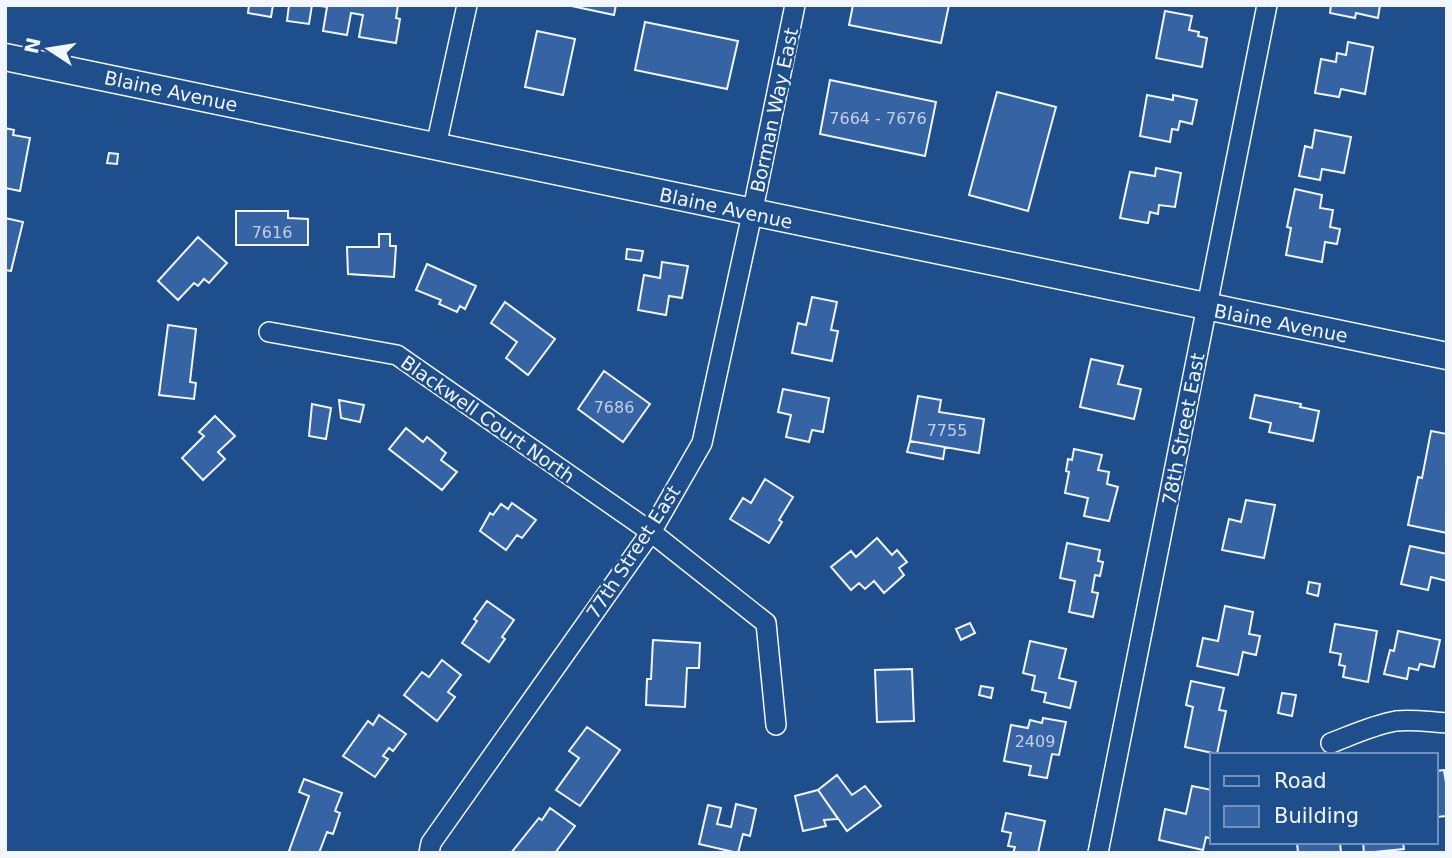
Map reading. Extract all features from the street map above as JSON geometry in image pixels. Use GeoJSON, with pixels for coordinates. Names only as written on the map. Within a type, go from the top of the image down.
{"type":"FeatureCollection","features":[{"type":"Feature","properties":{"kind":"street"},"geometry":{"type":"LineString","coordinates":[[436,146],[467,5]]}},
{"type":"Feature","properties":{"kind":"street","name":"Borman Way East"},"geometry":{"type":"LineString","coordinates":[[752,214],[795,5]]}},
{"type":"Feature","properties":{"kind":"street","name":"78th Street East"},"geometry":{"type":"LineString","coordinates":[[1098,853],[1267,5]]}},
{"type":"Feature","properties":{"kind":"street","name":"Blaine Avenue"},"geometry":{"type":"LineString","coordinates":[[5,57],[1447,356]]}},
{"type":"Feature","properties":{"kind":"street","name":"77th Street East"},"geometry":{"type":"LineString","coordinates":[[429,853],[431,843],[651,532],[702,443],[752,214]]}},
{"type":"Feature","properties":{"kind":"street","name":"Blackwell Court North"},"geometry":{"type":"LineString","coordinates":[[269,332],[397,355],[651,532],[766,623],[776,725]]}},
{"type":"Feature","properties":{"kind":"street"},"geometry":{"type":"LineString","coordinates":[[1331,743],[1395,721],[1447,723]]}},
{"type":"Feature","properties":{"kind":"building"},"geometry":{"type":"Polygon","coordinates":[[[249,5],[273,5],[271,17],[248,13],[249,5]]]}},
{"type":"Feature","properties":{"kind":"building"},"geometry":{"type":"Polygon","coordinates":[[[289,5],[312,5],[309,24],[287,21],[289,5]]]}},
{"type":"Feature","properties":{"kind":"building"},"geometry":{"type":"Polygon","coordinates":[[[314,5],[398,5],[396,18],[400,19],[396,43],[359,37],[363,15],[351,13],[347,35],[323,31],[327,7],[314,5]]]}},
{"type":"Feature","properties":{"kind":"building"},"geometry":{"type":"Polygon","coordinates":[[[567,5],[616,5],[614,15],[567,5]]]}},
{"type":"Feature","properties":{"kind":"building"},"geometry":{"type":"Polygon","coordinates":[[[853,5],[949,5],[941,43],[849,25],[853,5]]]}},
{"type":"Feature","properties":{"kind":"building"},"geometry":{"type":"Polygon","coordinates":[[[1331,5],[1380,5],[1378,18],[1356,13],[1355,18],[1330,13],[1331,5]]]}},
{"type":"Feature","properties":{"kind":"building"},"geometry":{"type":"Polygon","coordinates":[[[1165,11],[1192,16],[1189,30],[1199,32],[1198,36],[1207,38],[1202,67],[1156,58],[1165,11]]]}},
{"type":"Feature","properties":{"kind":"building"},"geometry":{"type":"Polygon","coordinates":[[[645,22],[738,41],[727,89],[635,70],[645,22]]]}},
{"type":"Feature","properties":{"kind":"building"},"geometry":{"type":"Polygon","coordinates":[[[537,31],[575,39],[563,95],[525,87],[537,31]]]}},
{"type":"Feature","properties":{"kind":"building"},"geometry":{"type":"Polygon","coordinates":[[[1348,42],[1373,47],[1365,94],[1341,89],[1339,97],[1315,93],[1321,59],[1336,62],[1337,53],[1346,55],[1348,42]]]}},
{"type":"Feature","properties":{"kind":"building"},"geometry":{"type":"Polygon","coordinates":[[[830,80],[936,102],[925,156],[820,134],[830,80]]]}},
{"type":"Feature","properties":{"kind":"building"},"geometry":{"type":"Polygon","coordinates":[[[997,92],[1056,107],[1028,211],[969,195],[997,92]]]}},
{"type":"Feature","properties":{"kind":"building"},"geometry":{"type":"Polygon","coordinates":[[[1147,95],[1173,100],[1173,95],[1197,100],[1192,124],[1180,121],[1178,130],[1172,129],[1170,142],[1140,136],[1147,95]]]}},
{"type":"Feature","properties":{"kind":"building"},"geometry":{"type":"Polygon","coordinates":[[[5,128],[14,130],[13,135],[30,138],[20,191],[5,188],[5,128]]]}},
{"type":"Feature","properties":{"kind":"building"},"geometry":{"type":"Polygon","coordinates":[[[1315,130],[1351,137],[1344,173],[1322,169],[1320,180],[1299,176],[1305,146],[1312,148],[1315,130]]]}},
{"type":"Feature","properties":{"kind":"building"},"geometry":{"type":"Polygon","coordinates":[[[109,153],[118,154],[117,164],[107,163],[109,153]]]}},
{"type":"Feature","properties":{"kind":"building"},"geometry":{"type":"Polygon","coordinates":[[[1156,168],[1181,173],[1175,207],[1159,205],[1158,214],[1150,212],[1148,223],[1120,218],[1130,172],[1155,176],[1156,168]]]}},
{"type":"Feature","properties":{"kind":"building"},"geometry":{"type":"Polygon","coordinates":[[[1295,189],[1322,195],[1320,208],[1333,210],[1330,227],[1340,229],[1337,244],[1325,242],[1322,262],[1286,255],[1291,228],[1287,227],[1295,189]]]}},
{"type":"Feature","properties":{"kind":"building"},"geometry":{"type":"Polygon","coordinates":[[[236,211],[288,211],[288,218],[308,219],[308,245],[236,245],[236,211]]]}},
{"type":"Feature","properties":{"kind":"building"},"geometry":{"type":"Polygon","coordinates":[[[5,218],[23,222],[11,271],[5,270],[5,218]]]}},
{"type":"Feature","properties":{"kind":"building"},"geometry":{"type":"Polygon","coordinates":[[[379,234],[390,234],[390,246],[396,246],[394,277],[348,274],[347,247],[379,247],[379,234]]]}},
{"type":"Feature","properties":{"kind":"building"},"geometry":{"type":"Polygon","coordinates":[[[198,237],[227,263],[209,283],[204,279],[198,286],[194,283],[178,300],[158,281],[198,237]]]}},
{"type":"Feature","properties":{"kind":"building"},"geometry":{"type":"Polygon","coordinates":[[[627,249],[643,251],[641,261],[626,259],[627,249]]]}},
{"type":"Feature","properties":{"kind":"building"},"geometry":{"type":"Polygon","coordinates":[[[662,262],[688,266],[682,298],[669,296],[666,315],[638,310],[644,275],[660,278],[662,262]]]}},
{"type":"Feature","properties":{"kind":"building"},"geometry":{"type":"Polygon","coordinates":[[[427,264],[476,286],[465,309],[460,306],[457,312],[439,304],[441,300],[416,290],[427,264]]]}},
{"type":"Feature","properties":{"kind":"building"},"geometry":{"type":"Polygon","coordinates":[[[812,297],[837,302],[831,330],[838,331],[832,361],[792,353],[798,323],[806,325],[812,297]]]}},
{"type":"Feature","properties":{"kind":"building"},"geometry":{"type":"Polygon","coordinates":[[[505,302],[555,339],[528,375],[506,358],[517,342],[491,323],[505,302]]]}},
{"type":"Feature","properties":{"kind":"building"},"geometry":{"type":"Polygon","coordinates":[[[168,325],[196,329],[190,382],[196,383],[194,399],[159,395],[168,325]]]}},
{"type":"Feature","properties":{"kind":"building"},"geometry":{"type":"Polygon","coordinates":[[[1091,359],[1123,366],[1118,384],[1141,389],[1134,419],[1080,407],[1091,359]]]}},
{"type":"Feature","properties":{"kind":"building"},"geometry":{"type":"Polygon","coordinates":[[[604,371],[650,404],[623,442],[578,409],[604,371]]]}},
{"type":"Feature","properties":{"kind":"building"},"geometry":{"type":"Polygon","coordinates":[[[783,389],[829,398],[823,432],[812,430],[809,442],[786,437],[791,415],[778,412],[783,389]]]}},
{"type":"Feature","properties":{"kind":"building"},"geometry":{"type":"Polygon","coordinates":[[[1255,395],[1301,404],[1300,407],[1319,411],[1313,441],[1269,432],[1271,423],[1250,418],[1255,395]]]}},
{"type":"Feature","properties":{"kind":"building"},"geometry":{"type":"Polygon","coordinates":[[[918,396],[941,400],[939,412],[984,419],[979,453],[910,441],[918,396]]]}},
{"type":"Feature","properties":{"kind":"building"},"geometry":{"type":"Polygon","coordinates":[[[339,400],[364,405],[360,422],[341,418],[339,400]]]}},
{"type":"Feature","properties":{"kind":"building"},"geometry":{"type":"Polygon","coordinates":[[[312,404],[331,408],[326,439],[309,436],[312,404]]]}},
{"type":"Feature","properties":{"kind":"building"},"geometry":{"type":"Polygon","coordinates":[[[215,416],[235,436],[218,452],[225,459],[203,480],[182,458],[204,436],[199,432],[215,416]]]}},
{"type":"Feature","properties":{"kind":"building"},"geometry":{"type":"Polygon","coordinates":[[[406,428],[423,442],[427,437],[446,453],[441,460],[457,472],[442,490],[389,449],[406,428]]]}},
{"type":"Feature","properties":{"kind":"building"},"geometry":{"type":"Polygon","coordinates":[[[1431,431],[1447,434],[1447,533],[1408,525],[1418,477],[1422,478],[1431,431]]]}},
{"type":"Feature","properties":{"kind":"building"},"geometry":{"type":"Polygon","coordinates":[[[910,441],[945,447],[943,459],[907,452],[910,441]]]}},
{"type":"Feature","properties":{"kind":"building"},"geometry":{"type":"Polygon","coordinates":[[[1074,449],[1102,455],[1098,470],[1109,472],[1107,484],[1118,487],[1109,521],[1084,516],[1088,498],[1065,493],[1069,472],[1066,471],[1068,459],[1072,460],[1074,449]]]}},
{"type":"Feature","properties":{"kind":"building"},"geometry":{"type":"Polygon","coordinates":[[[765,479],[793,497],[769,543],[730,519],[743,498],[751,503],[765,479]]]}},
{"type":"Feature","properties":{"kind":"building"},"geometry":{"type":"Polygon","coordinates":[[[1246,500],[1275,505],[1264,558],[1222,550],[1229,519],[1241,522],[1246,500]]]}},
{"type":"Feature","properties":{"kind":"building"},"geometry":{"type":"Polygon","coordinates":[[[512,503],[536,520],[522,538],[517,535],[506,550],[480,531],[490,513],[493,515],[501,504],[508,509],[512,503]]]}},
{"type":"Feature","properties":{"kind":"building"},"geometry":{"type":"Polygon","coordinates":[[[877,538],[892,555],[897,550],[907,562],[899,568],[904,575],[884,593],[874,581],[865,589],[859,583],[851,590],[831,567],[851,551],[856,557],[877,538]]]}},
{"type":"Feature","properties":{"kind":"building"},"geometry":{"type":"Polygon","coordinates":[[[1067,543],[1100,550],[1098,561],[1103,562],[1100,576],[1095,575],[1092,592],[1098,593],[1093,617],[1069,612],[1075,581],[1060,578],[1067,543]]]}},
{"type":"Feature","properties":{"kind":"building"},"geometry":{"type":"Polygon","coordinates":[[[1410,546],[1447,554],[1447,581],[1431,577],[1428,590],[1401,584],[1410,546]]]}},
{"type":"Feature","properties":{"kind":"building"},"geometry":{"type":"Polygon","coordinates":[[[1309,582],[1320,584],[1318,596],[1307,593],[1309,582]]]}},
{"type":"Feature","properties":{"kind":"building"},"geometry":{"type":"Polygon","coordinates":[[[487,601],[514,620],[489,662],[462,643],[487,601]]]}},
{"type":"Feature","properties":{"kind":"building"},"geometry":{"type":"Polygon","coordinates":[[[1225,606],[1253,612],[1249,634],[1260,636],[1256,655],[1243,652],[1238,675],[1197,666],[1203,638],[1218,641],[1225,606]]]}},
{"type":"Feature","properties":{"kind":"building"},"geometry":{"type":"Polygon","coordinates":[[[970,623],[975,633],[961,640],[956,629],[970,623]]]}},
{"type":"Feature","properties":{"kind":"building"},"geometry":{"type":"Polygon","coordinates":[[[1335,624],[1377,631],[1368,682],[1343,677],[1345,666],[1339,665],[1341,654],[1330,652],[1335,624]]]}},
{"type":"Feature","properties":{"kind":"building"},"geometry":{"type":"Polygon","coordinates":[[[1398,631],[1440,640],[1434,667],[1420,664],[1418,670],[1409,668],[1407,679],[1384,674],[1390,650],[1394,651],[1398,631]]]}},
{"type":"Feature","properties":{"kind":"building"},"geometry":{"type":"Polygon","coordinates":[[[653,640],[700,643],[699,668],[687,668],[685,707],[646,705],[647,679],[651,679],[653,640]]]}},
{"type":"Feature","properties":{"kind":"building"},"geometry":{"type":"Polygon","coordinates":[[[1030,641],[1066,649],[1059,678],[1076,682],[1070,708],[1044,702],[1046,693],[1032,690],[1035,676],[1023,673],[1030,641]]]}},
{"type":"Feature","properties":{"kind":"building"},"geometry":{"type":"Polygon","coordinates":[[[442,660],[461,675],[448,692],[455,697],[437,721],[404,695],[422,672],[429,677],[442,660]]]}},
{"type":"Feature","properties":{"kind":"building"},"geometry":{"type":"Polygon","coordinates":[[[912,669],[914,721],[877,722],[875,670],[912,669]]]}},
{"type":"Feature","properties":{"kind":"building"},"geometry":{"type":"Polygon","coordinates":[[[1191,681],[1224,688],[1219,710],[1226,711],[1217,753],[1185,747],[1193,707],[1186,705],[1191,681]]]}},
{"type":"Feature","properties":{"kind":"building"},"geometry":{"type":"Polygon","coordinates":[[[981,686],[993,688],[991,698],[979,695],[981,686]]]}},
{"type":"Feature","properties":{"kind":"building"},"geometry":{"type":"Polygon","coordinates":[[[1282,693],[1296,695],[1292,716],[1278,713],[1282,693]]]}},
{"type":"Feature","properties":{"kind":"building"},"geometry":{"type":"Polygon","coordinates":[[[379,715],[406,734],[393,751],[389,748],[383,756],[388,759],[375,777],[343,756],[368,721],[373,725],[379,715]]]}},
{"type":"Feature","properties":{"kind":"building"},"geometry":{"type":"Polygon","coordinates":[[[1043,718],[1066,722],[1059,755],[1052,754],[1047,778],[1029,775],[1031,766],[1004,761],[1011,725],[1028,728],[1030,720],[1042,723],[1043,718]]]}},
{"type":"Feature","properties":{"kind":"building"},"geometry":{"type":"Polygon","coordinates":[[[587,727],[620,750],[580,806],[556,790],[579,758],[569,751],[587,727]]]}},
{"type":"Feature","properties":{"kind":"building"},"geometry":{"type":"Polygon","coordinates":[[[1444,770],[1447,816],[1438,817],[1438,771],[1444,770]]]}},
{"type":"Feature","properties":{"kind":"building"},"geometry":{"type":"Polygon","coordinates":[[[837,775],[852,795],[865,786],[881,806],[847,831],[818,790],[837,775]]]}},
{"type":"Feature","properties":{"kind":"building"},"geometry":{"type":"Polygon","coordinates":[[[304,779],[342,793],[335,811],[340,813],[333,834],[327,832],[319,853],[289,851],[309,796],[299,792],[304,779]]]}},
{"type":"Feature","properties":{"kind":"building"},"geometry":{"type":"Polygon","coordinates":[[[1192,786],[1210,790],[1210,838],[1206,837],[1203,850],[1159,840],[1165,809],[1186,814],[1192,786]]]}},
{"type":"Feature","properties":{"kind":"building"},"geometry":{"type":"Polygon","coordinates":[[[818,790],[838,819],[824,820],[826,826],[803,831],[795,796],[818,790]]]}},
{"type":"Feature","properties":{"kind":"building"},"geometry":{"type":"Polygon","coordinates":[[[736,804],[756,809],[750,836],[743,834],[738,853],[699,844],[708,805],[721,808],[717,824],[731,827],[736,804]]]}},
{"type":"Feature","properties":{"kind":"building"},"geometry":{"type":"Polygon","coordinates":[[[550,808],[575,826],[555,853],[511,853],[539,818],[542,820],[550,808]]]}},
{"type":"Feature","properties":{"kind":"building"},"geometry":{"type":"Polygon","coordinates":[[[1006,813],[1045,821],[1038,853],[1013,853],[1015,847],[1008,846],[1011,833],[1002,831],[1006,813]]]}},
{"type":"Feature","properties":{"kind":"building"},"geometry":{"type":"Polygon","coordinates":[[[1297,844],[1340,844],[1341,853],[1298,853],[1297,844]]]}},
{"type":"Feature","properties":{"kind":"building"},"geometry":{"type":"Polygon","coordinates":[[[1363,844],[1403,844],[1404,849],[1364,853],[1363,844]]]}}]}
